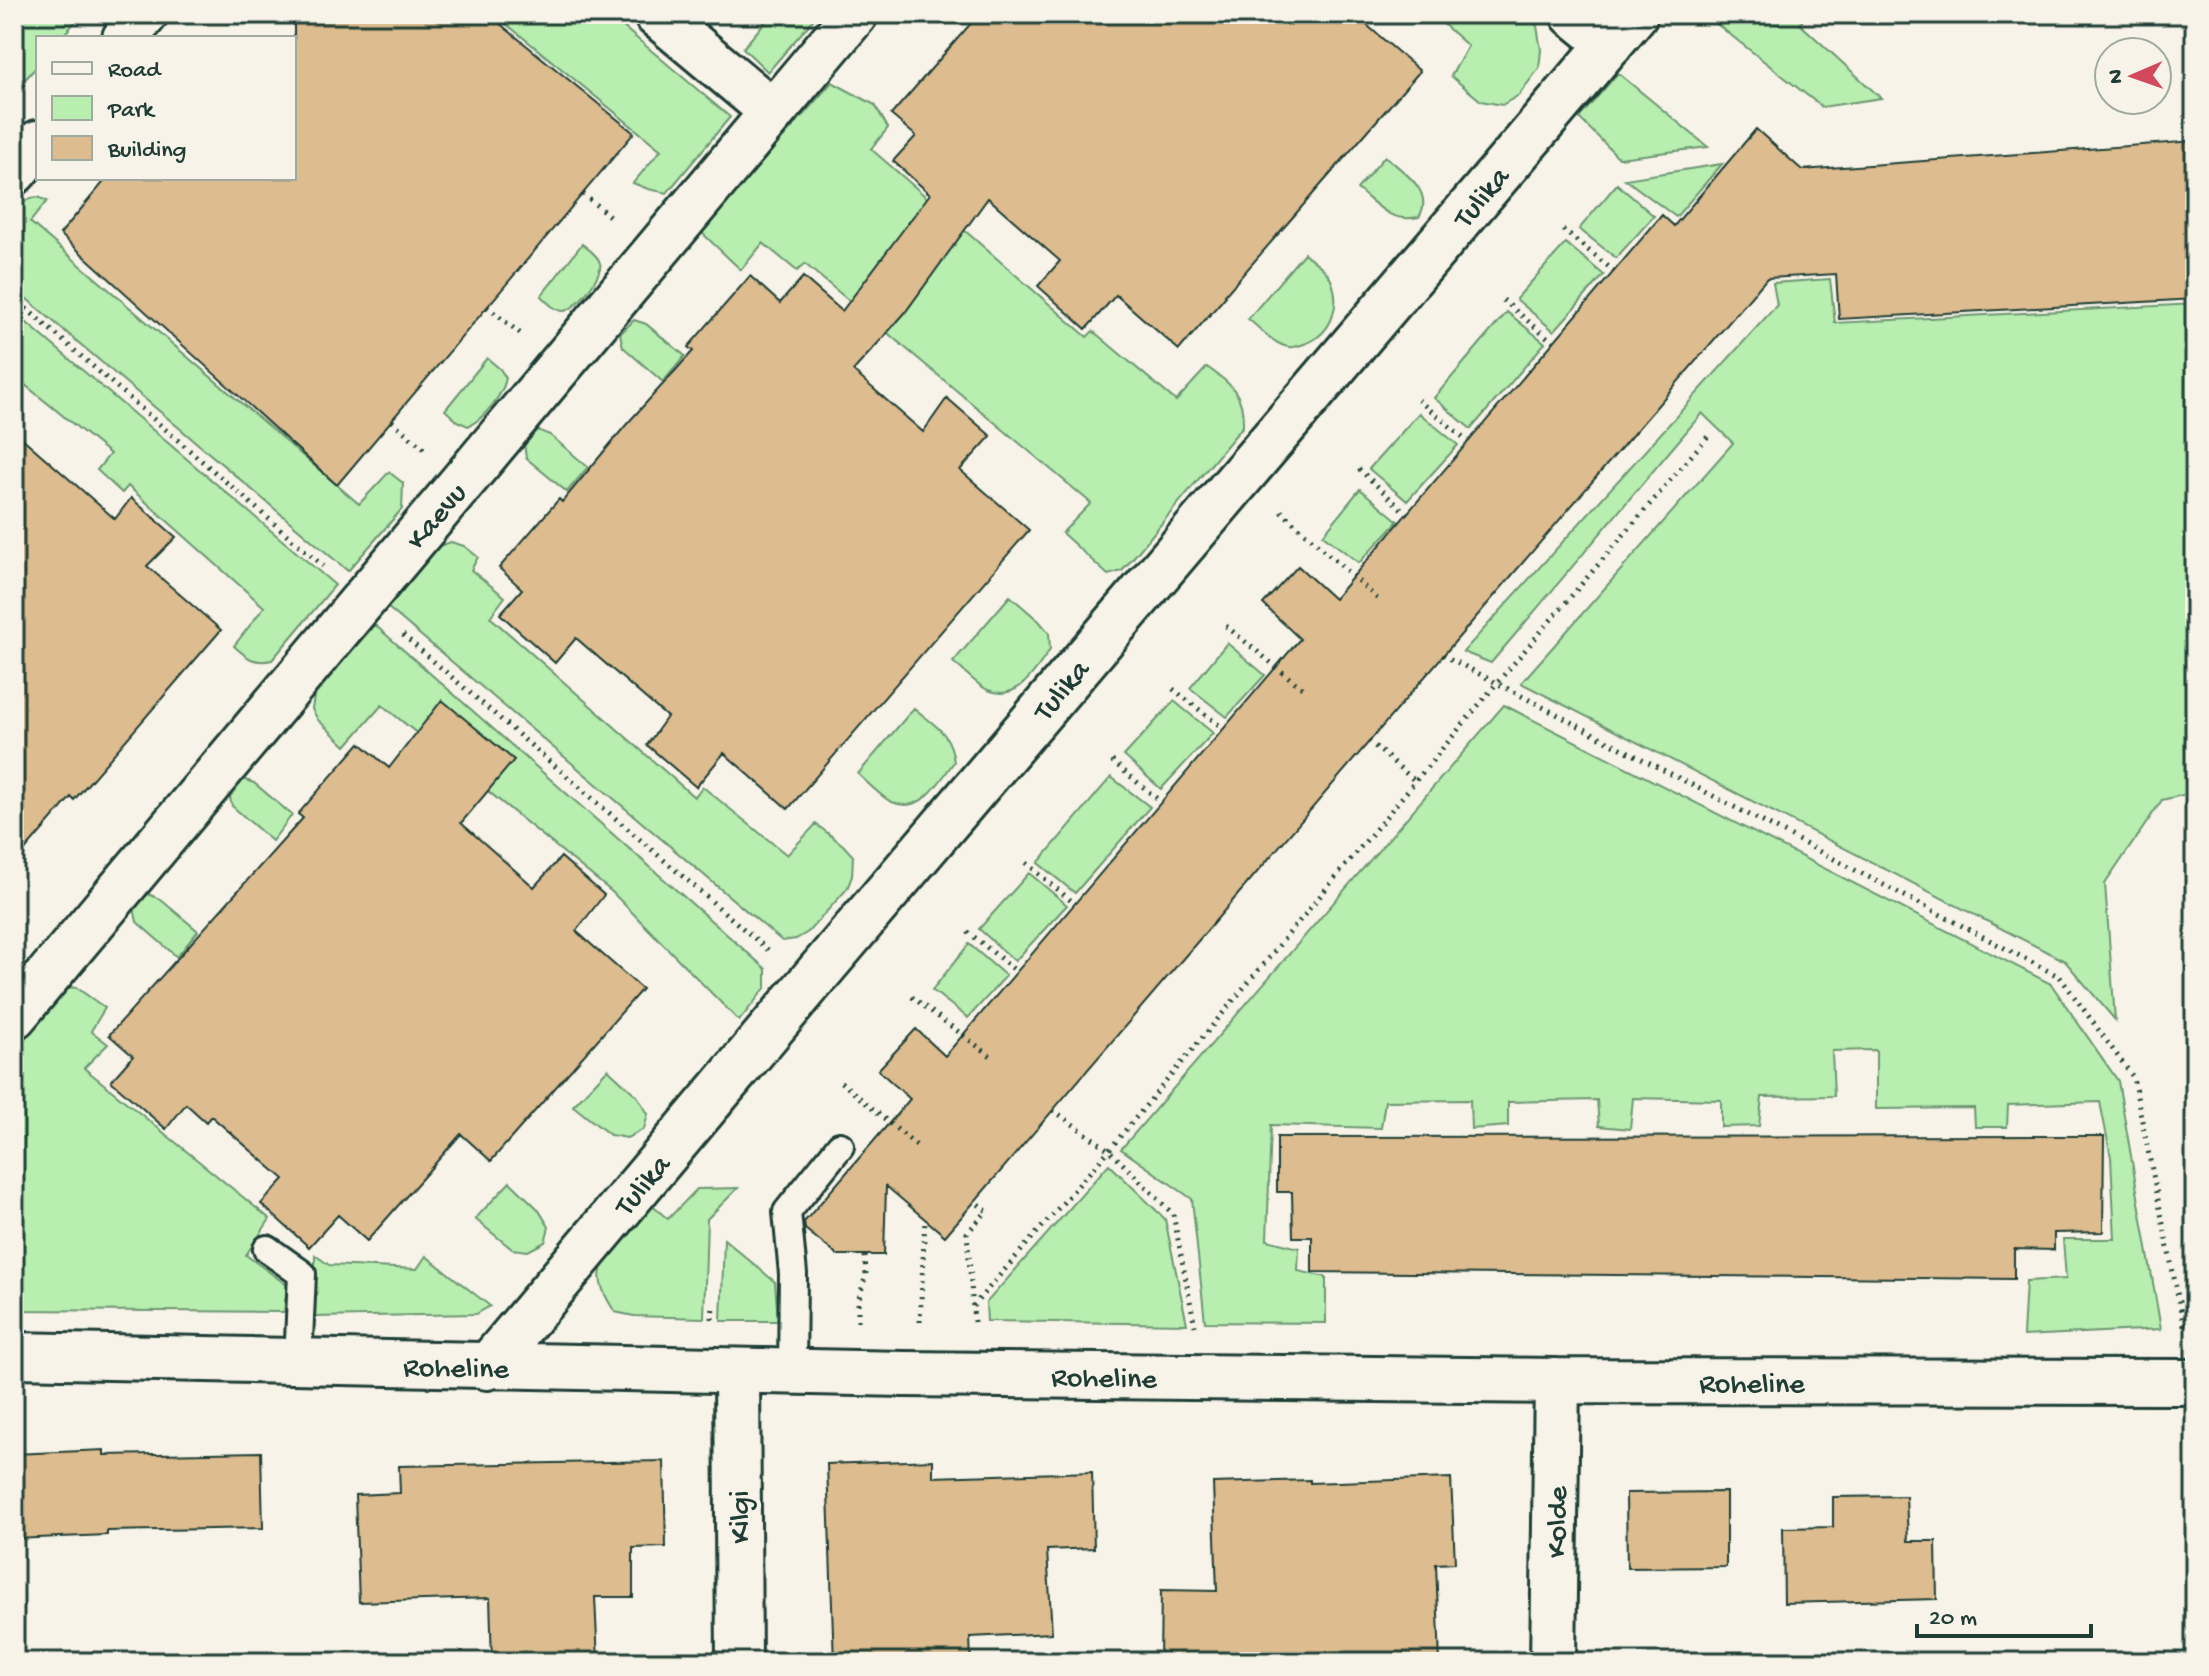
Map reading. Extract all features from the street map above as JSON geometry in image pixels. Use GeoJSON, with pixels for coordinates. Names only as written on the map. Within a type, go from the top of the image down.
{"type":"FeatureCollection","features":[{"type":"Feature","properties":{"kind":"street"},"geometry":{"type":"LineString","coordinates":[[127,36],[145,14]]}},
{"type":"Feature","properties":{"kind":"street"},"geometry":{"type":"LineString","coordinates":[[656,14],[773,112]]}},
{"type":"Feature","properties":{"kind":"street","name":"Kaevu"},"geometry":{"type":"LineString","coordinates":[[14,1016],[855,14]]}},
{"type":"Feature","properties":{"kind":"street"},"geometry":{"type":"LineString","coordinates":[[1573,14],[1622,29]]}},
{"type":"Feature","properties":{"kind":"street","name":"Tulika"},"geometry":{"type":"LineString","coordinates":[[487,1367],[1622,29]]}},
{"type":"Feature","properties":{"kind":"street"},"geometry":{"type":"LineString","coordinates":[[14,172],[36,145]]}},
{"type":"Feature","properties":{"kind":"street","name":"Roheline"},"geometry":{"type":"LineString","coordinates":[[14,1355],[737,1372],[1557,1381],[2191,1362]]}},
{"type":"Feature","properties":{"kind":"street","name":"Kilgi"},"geometry":{"type":"LineString","coordinates":[[737,1372],[739,1662]]}},
{"type":"Feature","properties":{"kind":"street","name":"Kolde"},"geometry":{"type":"LineString","coordinates":[[1553,1662],[1557,1381]]}},
{"type":"Feature","properties":{"kind":"lane"},"geometry":{"type":"LineString","coordinates":[[792,1372],[793,1274],[787,1212],[840,1146]]}},
{"type":"Feature","properties":{"kind":"lane"},"geometry":{"type":"LineString","coordinates":[[267,1249],[302,1274],[298,1362]]}},
{"type":"Feature","properties":{"kind":"path"},"geometry":{"type":"LineString","coordinates":[[1563,230],[1614,271]]}},
{"type":"Feature","properties":{"kind":"path"},"geometry":{"type":"LineString","coordinates":[[14,298],[808,985]]}},
{"type":"Feature","properties":{"kind":"path"},"geometry":{"type":"LineString","coordinates":[[1503,300],[1553,342]]}},
{"type":"Feature","properties":{"kind":"path"},"geometry":{"type":"LineString","coordinates":[[1418,400],[1468,441]]}},
{"type":"Feature","properties":{"kind":"path"},"geometry":{"type":"LineString","coordinates":[[974,1201],[987,1211],[967,1233],[973,1306],[1109,1150],[1497,683],[1709,435]]}},
{"type":"Feature","properties":{"kind":"path"},"geometry":{"type":"LineString","coordinates":[[1359,469],[1407,514]]}},
{"type":"Feature","properties":{"kind":"path"},"geometry":{"type":"LineString","coordinates":[[1242,475],[1381,602]]}},
{"type":"Feature","properties":{"kind":"path"},"geometry":{"type":"LineString","coordinates":[[1226,626],[1302,688]]}},
{"type":"Feature","properties":{"kind":"path"},"geometry":{"type":"LineString","coordinates":[[1443,655],[2060,977],[2133,1077],[2191,1362]]}},
{"type":"Feature","properties":{"kind":"path"},"geometry":{"type":"LineString","coordinates":[[1173,689],[1224,729]]}},
{"type":"Feature","properties":{"kind":"path"},"geometry":{"type":"LineString","coordinates":[[1369,741],[1415,781]]}},
{"type":"Feature","properties":{"kind":"path"},"geometry":{"type":"LineString","coordinates":[[1112,761],[1161,802]]}},
{"type":"Feature","properties":{"kind":"path"},"geometry":{"type":"LineString","coordinates":[[1026,863],[1075,904]]}},
{"type":"Feature","properties":{"kind":"path"},"geometry":{"type":"LineString","coordinates":[[968,932],[1017,972]]}},
{"type":"Feature","properties":{"kind":"path"},"geometry":{"type":"LineString","coordinates":[[912,997],[992,1057]]}},
{"type":"Feature","properties":{"kind":"path"},"geometry":{"type":"LineString","coordinates":[[841,1082],[918,1147]]}},
{"type":"Feature","properties":{"kind":"path"},"geometry":{"type":"LineString","coordinates":[[1053,1110],[1109,1150],[1173,1214],[1196,1331]]}},
{"type":"Feature","properties":{"kind":"path"},"geometry":{"type":"LineString","coordinates":[[920,1331],[925,1219]]}},
{"type":"Feature","properties":{"kind":"path"},"geometry":{"type":"LineString","coordinates":[[858,1330],[858,1301],[866,1275],[865,1255]]}},
{"type":"Feature","properties":{"kind":"green space"},"geometry":{"type":"Polygon","coordinates":[[[14,14],[82,14],[63,36],[36,36],[36,67],[14,92],[14,14]]]}},
{"type":"Feature","properties":{"kind":"green space"},"geometry":{"type":"Polygon","coordinates":[[[494,14],[608,14],[730,117],[667,193],[633,183],[661,150],[494,14]]]}},
{"type":"Feature","properties":{"kind":"green space"},"geometry":{"type":"Polygon","coordinates":[[[772,14],[818,14],[768,72],[743,48],[772,14]]]}},
{"type":"Feature","properties":{"kind":"green space"},"geometry":{"type":"Polygon","coordinates":[[[1432,14],[1524,14],[1537,26],[1541,50],[1539,68],[1519,95],[1502,105],[1481,101],[1451,76],[1468,46],[1432,14]]]}},
{"type":"Feature","properties":{"kind":"green space"},"geometry":{"type":"Polygon","coordinates":[[[1704,14],[1807,14],[1800,24],[1881,98],[1822,107],[1704,14]]]}},
{"type":"Feature","properties":{"kind":"green space"},"geometry":{"type":"Polygon","coordinates":[[[1618,73],[1708,147],[1619,158],[1579,118],[1618,73]]]}},
{"type":"Feature","properties":{"kind":"green space"},"geometry":{"type":"Polygon","coordinates":[[[832,82],[875,105],[888,128],[871,149],[1087,337],[1093,331],[1176,401],[1207,367],[1235,391],[1241,405],[1243,426],[1122,571],[1108,575],[1062,533],[1091,503],[805,264],[797,271],[763,243],[741,270],[701,232],[832,82]]]}},
{"type":"Feature","properties":{"kind":"green space"},"geometry":{"type":"Polygon","coordinates":[[[1385,156],[1420,190],[1423,208],[1419,217],[1400,218],[1392,215],[1357,189],[1385,156]]]}},
{"type":"Feature","properties":{"kind":"green space"},"geometry":{"type":"Polygon","coordinates":[[[1722,164],[1676,217],[1625,179],[1722,164]]]}},
{"type":"Feature","properties":{"kind":"green space"},"geometry":{"type":"Polygon","coordinates":[[[1617,184],[1654,216],[1616,258],[1579,229],[1617,184]]]}},
{"type":"Feature","properties":{"kind":"green space"},"geometry":{"type":"Polygon","coordinates":[[[38,197],[47,201],[30,222],[359,504],[389,472],[403,483],[402,509],[348,571],[14,288],[14,208],[38,197]]]}},
{"type":"Feature","properties":{"kind":"green space"},"geometry":{"type":"Polygon","coordinates":[[[1566,243],[1604,275],[1554,331],[1516,299],[1566,243]]]}},
{"type":"Feature","properties":{"kind":"green space"},"geometry":{"type":"Polygon","coordinates":[[[582,244],[597,257],[600,268],[581,299],[563,311],[541,296],[582,244]]]}},
{"type":"Feature","properties":{"kind":"green space"},"geometry":{"type":"Polygon","coordinates":[[[1304,253],[1329,276],[1334,289],[1335,308],[1329,325],[1316,338],[1296,347],[1283,346],[1248,319],[1304,253]]]}},
{"type":"Feature","properties":{"kind":"green space"},"geometry":{"type":"Polygon","coordinates":[[[1830,279],[1835,323],[2195,304],[2195,792],[2162,800],[2105,884],[2115,1020],[2065,961],[1521,683],[1733,443],[1702,413],[1491,663],[1463,652],[1777,305],[1773,283],[1830,279]]]}},
{"type":"Feature","properties":{"kind":"green space"},"geometry":{"type":"Polygon","coordinates":[[[14,312],[335,585],[272,660],[251,659],[234,646],[264,607],[128,486],[122,493],[97,470],[110,454],[14,376],[14,312]]]}},
{"type":"Feature","properties":{"kind":"green space"},"geometry":{"type":"Polygon","coordinates":[[[1507,312],[1545,343],[1471,429],[1434,398],[1507,312]]]}},
{"type":"Feature","properties":{"kind":"green space"},"geometry":{"type":"Polygon","coordinates":[[[634,320],[646,324],[685,356],[663,382],[623,347],[620,334],[634,320]]]}},
{"type":"Feature","properties":{"kind":"green space"},"geometry":{"type":"Polygon","coordinates":[[[487,358],[506,378],[492,406],[468,426],[445,410],[487,358]]]}},
{"type":"Feature","properties":{"kind":"green space"},"geometry":{"type":"Polygon","coordinates":[[[1419,413],[1458,445],[1407,501],[1369,469],[1419,413]]]}},
{"type":"Feature","properties":{"kind":"green space"},"geometry":{"type":"Polygon","coordinates":[[[538,430],[550,435],[588,467],[567,492],[526,458],[524,444],[538,430]]]}},
{"type":"Feature","properties":{"kind":"green space"},"geometry":{"type":"Polygon","coordinates":[[[1360,489],[1398,521],[1359,563],[1323,535],[1360,489]]]}},
{"type":"Feature","properties":{"kind":"green space"},"geometry":{"type":"Polygon","coordinates":[[[451,542],[464,546],[478,557],[471,570],[505,597],[490,617],[694,797],[703,787],[787,855],[816,824],[843,845],[853,856],[852,876],[847,889],[808,932],[796,939],[782,941],[386,606],[433,548],[451,542]]]}},
{"type":"Feature","properties":{"kind":"green space"},"geometry":{"type":"Polygon","coordinates":[[[1010,596],[1049,633],[1050,650],[1025,682],[1008,692],[999,693],[984,688],[953,662],[1010,596]]]}},
{"type":"Feature","properties":{"kind":"green space"},"geometry":{"type":"Polygon","coordinates":[[[375,625],[766,969],[766,987],[739,1021],[612,892],[382,705],[346,746],[318,720],[312,709],[315,691],[375,625]]]}},
{"type":"Feature","properties":{"kind":"green space"},"geometry":{"type":"Polygon","coordinates":[[[1227,643],[1265,675],[1227,717],[1190,688],[1227,643]]]}},
{"type":"Feature","properties":{"kind":"green space"},"geometry":{"type":"Polygon","coordinates":[[[1174,701],[1213,733],[1161,789],[1124,756],[1174,701]]]}},
{"type":"Feature","properties":{"kind":"green space"},"geometry":{"type":"Polygon","coordinates":[[[1504,705],[2051,984],[2118,1081],[2161,1329],[2023,1336],[2026,1281],[2066,1279],[2063,1239],[2115,1239],[2111,1157],[2100,1102],[2008,1105],[2007,1127],[1975,1127],[1974,1108],[1876,1109],[1876,1050],[1832,1051],[1834,1096],[1762,1097],[1759,1126],[1721,1127],[1721,1100],[1633,1098],[1630,1129],[1599,1126],[1597,1100],[1508,1102],[1508,1126],[1471,1129],[1470,1100],[1385,1101],[1381,1128],[1271,1125],[1267,1240],[1299,1248],[1298,1271],[1326,1277],[1326,1323],[1205,1322],[1192,1199],[1121,1149],[1504,705]]]}},
{"type":"Feature","properties":{"kind":"green space"},"geometry":{"type":"Polygon","coordinates":[[[914,708],[946,736],[954,762],[929,794],[912,804],[903,805],[884,797],[858,774],[914,708]]]}},
{"type":"Feature","properties":{"kind":"green space"},"geometry":{"type":"Polygon","coordinates":[[[1111,777],[1150,807],[1075,893],[1038,863],[1111,777]]]}},
{"type":"Feature","properties":{"kind":"green space"},"geometry":{"type":"Polygon","coordinates":[[[242,779],[254,783],[292,815],[272,841],[232,806],[229,793],[242,779]]]}},
{"type":"Feature","properties":{"kind":"green space"},"geometry":{"type":"Polygon","coordinates":[[[1029,873],[1067,905],[1015,961],[979,929],[1029,873]]]}},
{"type":"Feature","properties":{"kind":"green space"},"geometry":{"type":"Polygon","coordinates":[[[148,894],[160,899],[198,931],[177,957],[137,922],[134,908],[148,894]]]}},
{"type":"Feature","properties":{"kind":"green space"},"geometry":{"type":"Polygon","coordinates":[[[969,944],[1006,976],[968,1018],[932,990],[969,944]]]}},
{"type":"Feature","properties":{"kind":"green space"},"geometry":{"type":"Polygon","coordinates":[[[67,987],[77,988],[105,1008],[91,1031],[108,1044],[84,1068],[270,1219],[246,1255],[287,1285],[284,1312],[14,1310],[14,1051],[67,987]]]}},
{"type":"Feature","properties":{"kind":"green space"},"geometry":{"type":"Polygon","coordinates":[[[608,1069],[637,1096],[648,1114],[644,1129],[627,1138],[610,1135],[573,1106],[608,1069]]]}},
{"type":"Feature","properties":{"kind":"green space"},"geometry":{"type":"Polygon","coordinates":[[[1109,1164],[1165,1219],[1187,1324],[987,1321],[986,1303],[1109,1164]]]}},
{"type":"Feature","properties":{"kind":"green space"},"geometry":{"type":"Polygon","coordinates":[[[510,1182],[538,1209],[549,1227],[545,1242],[528,1251],[512,1249],[475,1219],[510,1182]]]}},
{"type":"Feature","properties":{"kind":"green space"},"geometry":{"type":"Polygon","coordinates":[[[738,1188],[707,1219],[704,1318],[634,1316],[615,1312],[603,1290],[602,1266],[650,1204],[668,1219],[697,1189],[738,1188]]]}},
{"type":"Feature","properties":{"kind":"green space"},"geometry":{"type":"Polygon","coordinates":[[[724,1239],[775,1282],[778,1321],[721,1321],[724,1239]]]}},
{"type":"Feature","properties":{"kind":"green space"},"geometry":{"type":"Polygon","coordinates":[[[315,1255],[329,1265],[417,1269],[426,1256],[490,1306],[476,1314],[315,1317],[315,1255]]]}},
{"type":"Feature","properties":{"kind":"building"},"geometry":{"type":"Polygon","coordinates":[[[294,14],[488,14],[634,133],[337,485],[60,234],[105,180],[296,180],[294,14]]]}},
{"type":"Feature","properties":{"kind":"building"},"geometry":{"type":"Polygon","coordinates":[[[979,14],[1354,14],[1420,71],[1179,350],[1116,295],[1086,329],[1038,286],[1060,261],[988,198],[904,314],[853,371],[923,432],[947,398],[991,436],[960,470],[1029,530],[788,809],[724,753],[696,787],[647,745],[667,717],[576,638],[555,663],[500,614],[522,589],[499,568],[559,499],[562,502],[693,351],[688,347],[750,276],[780,303],[803,277],[842,311],[930,194],[893,161],[916,136],[891,115],[979,14]]]}},
{"type":"Feature","properties":{"kind":"building"},"geometry":{"type":"Polygon","coordinates":[[[1756,129],[1802,170],[2195,141],[2195,299],[1839,319],[1836,274],[1767,278],[945,1236],[886,1186],[884,1255],[837,1255],[805,1229],[804,1222],[910,1099],[878,1070],[916,1029],[945,1056],[1300,639],[1263,604],[1298,566],[1334,599],[1662,215],[1674,226],[1756,129]]]}},
{"type":"Feature","properties":{"kind":"building"},"geometry":{"type":"Polygon","coordinates":[[[14,431],[115,519],[131,498],[176,537],[147,566],[221,630],[74,800],[71,797],[14,863],[14,431]]]}},
{"type":"Feature","properties":{"kind":"building"},"geometry":{"type":"Polygon","coordinates":[[[442,700],[514,760],[461,823],[534,887],[561,857],[604,895],[576,931],[642,989],[491,1161],[461,1134],[367,1241],[338,1215],[309,1247],[261,1204],[284,1179],[211,1116],[206,1122],[186,1104],[166,1129],[111,1081],[133,1056],[109,1035],[303,818],[298,814],[360,743],[389,768],[442,700]]]}},
{"type":"Feature","properties":{"kind":"building"},"geometry":{"type":"Polygon","coordinates":[[[2104,1136],[2103,1232],[2054,1233],[2054,1250],[2014,1249],[2014,1279],[1312,1272],[1312,1237],[1293,1237],[1292,1192],[1277,1192],[1277,1137],[2104,1136]]]}},
{"type":"Feature","properties":{"kind":"building"},"geometry":{"type":"Polygon","coordinates":[[[104,1450],[104,1455],[261,1452],[263,1528],[107,1531],[107,1535],[14,1539],[14,1454],[104,1450]]]}},
{"type":"Feature","properties":{"kind":"building"},"geometry":{"type":"Polygon","coordinates":[[[933,1460],[933,1477],[1092,1472],[1094,1548],[1047,1550],[1052,1633],[970,1637],[971,1662],[834,1662],[827,1464],[933,1460]]]}},
{"type":"Feature","properties":{"kind":"building"},"geometry":{"type":"Polygon","coordinates":[[[664,1461],[666,1547],[633,1548],[633,1597],[595,1597],[598,1662],[492,1662],[490,1598],[359,1602],[355,1495],[400,1493],[399,1466],[664,1461]]]}},
{"type":"Feature","properties":{"kind":"building"},"geometry":{"type":"Polygon","coordinates":[[[1451,1478],[1455,1563],[1436,1564],[1440,1662],[1160,1662],[1161,1590],[1217,1591],[1213,1483],[1451,1478]]]}},
{"type":"Feature","properties":{"kind":"building"},"geometry":{"type":"Polygon","coordinates":[[[1726,1492],[1726,1567],[1627,1568],[1626,1493],[1726,1492]]]}},
{"type":"Feature","properties":{"kind":"building"},"geometry":{"type":"Polygon","coordinates":[[[1906,1496],[1908,1541],[1936,1541],[1937,1599],[1784,1603],[1783,1528],[1833,1527],[1833,1497],[1906,1496]]]}}]}
